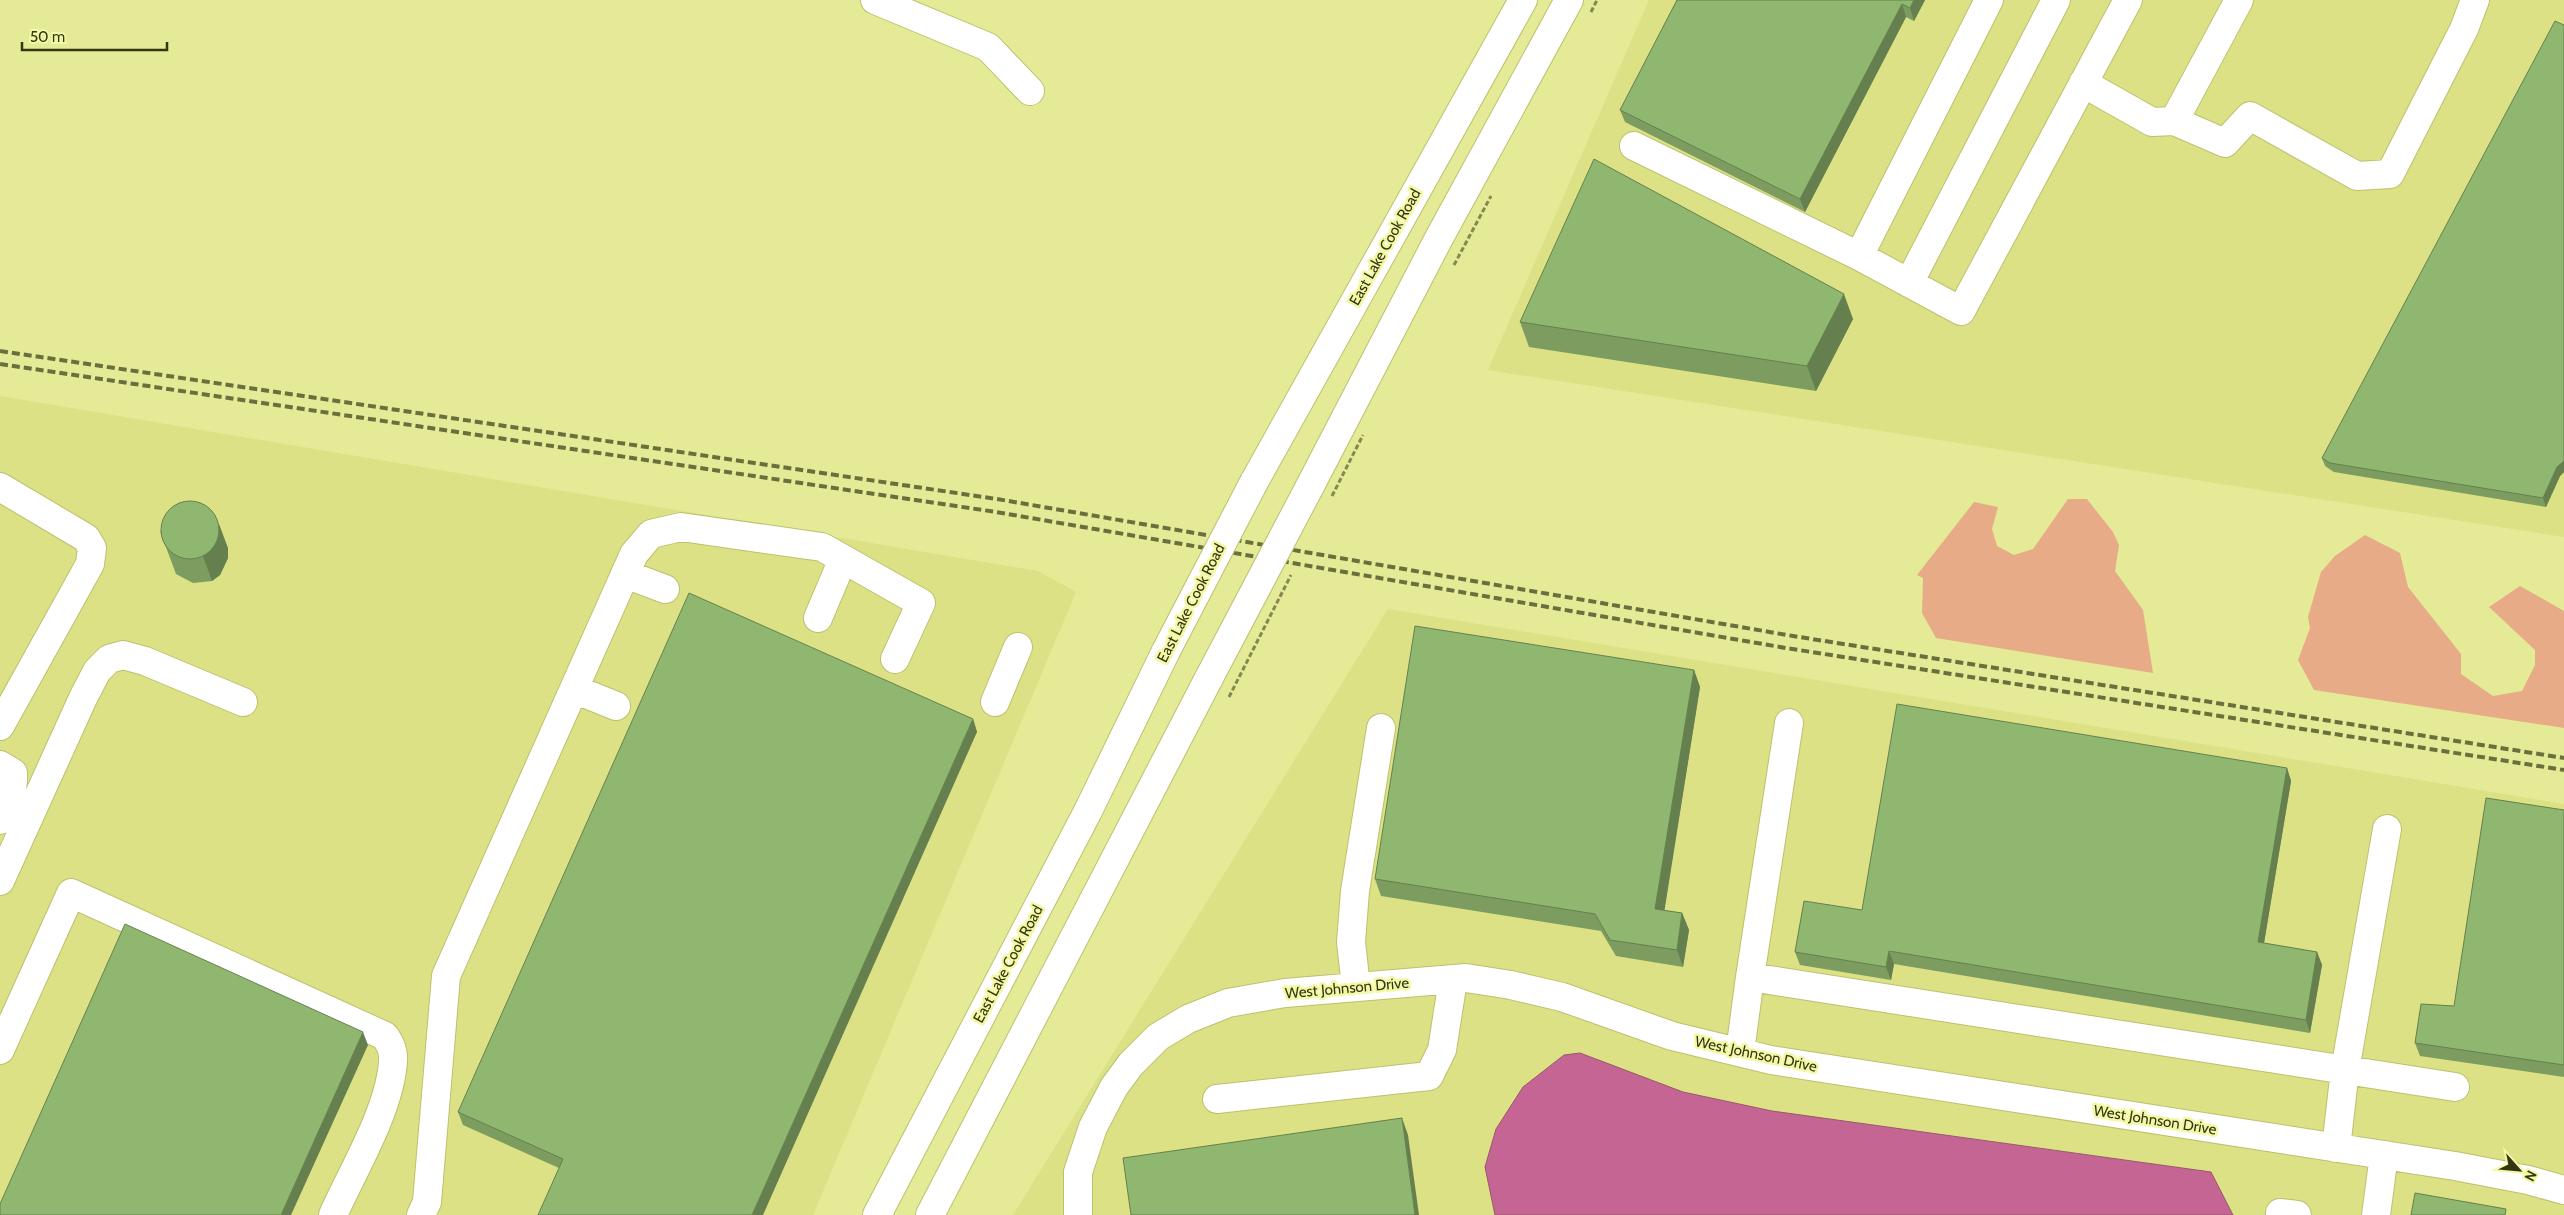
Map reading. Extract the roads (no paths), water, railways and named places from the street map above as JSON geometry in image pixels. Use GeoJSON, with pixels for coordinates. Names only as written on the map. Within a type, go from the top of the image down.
{"type":"FeatureCollection","features":[{"type":"Feature","properties":{"kind":"main road"},"geometry":{"type":"LineString","coordinates":[[875,0],[988,47],[1030,90]]}},
{"type":"Feature","properties":{"kind":"main road","name":"East Lake Cook Road"},"geometry":{"type":"LineString","coordinates":[[877,1215],[1088,811],[1166,651],[1254,482],[1523,0]]}},
{"type":"Feature","properties":{"kind":"main road"},"geometry":{"type":"LineString","coordinates":[[1860,256],[1989,0]]}},
{"type":"Feature","properties":{"kind":"main road"},"geometry":{"type":"LineString","coordinates":[[1909,283],[2056,0]]}},
{"type":"Feature","properties":{"kind":"main road"},"geometry":{"type":"LineString","coordinates":[[1634,146],[1860,256],[1961,310],[2128,0]]}},
{"type":"Feature","properties":{"kind":"main road"},"geometry":{"type":"LineString","coordinates":[[2174,121],[2239,0]]}},
{"type":"Feature","properties":{"kind":"main road"},"geometry":{"type":"LineString","coordinates":[[2083,83],[2152,122],[2174,121],[2225,143],[2250,116],[2358,176],[2390,174],[2464,29],[2475,0]]}},
{"type":"Feature","properties":{"kind":"main road"},"geometry":{"type":"LineString","coordinates":[[930,1215],[1440,238],[1578,9]]}},
{"type":"Feature","properties":{"kind":"main road"},"geometry":{"type":"LineString","coordinates":[[0,487],[86,538],[92,548],[90,564],[0,726]]}},
{"type":"Feature","properties":{"kind":"main road"},"geometry":{"type":"LineString","coordinates":[[421,1215],[427,1202],[446,976],[634,554],[651,534],[681,528],[822,547],[921,602],[895,659]]}},
{"type":"Feature","properties":{"kind":"main road"},"geometry":{"type":"LineString","coordinates":[[818,618],[843,559]]}},
{"type":"Feature","properties":{"kind":"main road"},"geometry":{"type":"LineString","coordinates":[[625,574],[665,589]]}},
{"type":"Feature","properties":{"kind":"main road"},"geometry":{"type":"LineString","coordinates":[[995,702],[1018,647]]}},
{"type":"Feature","properties":{"kind":"main road"},"geometry":{"type":"LineString","coordinates":[[0,882],[97,671],[109,659],[123,655],[145,661],[243,702]]}},
{"type":"Feature","properties":{"kind":"main road"},"geometry":{"type":"LineString","coordinates":[[574,689],[616,706]]}},
{"type":"Feature","properties":{"kind":"main road"},"geometry":{"type":"LineString","coordinates":[[1740,1052],[1789,723]]}},
{"type":"Feature","properties":{"kind":"main road"},"geometry":{"type":"LineString","coordinates":[[1356,987],[1351,942],[1355,891],[1381,728]]}},
{"type":"Feature","properties":{"kind":"main road"},"geometry":{"type":"LineString","coordinates":[[0,766],[13,772],[14,785],[0,820]]}},
{"type":"Feature","properties":{"kind":"main road"},"geometry":{"type":"LineString","coordinates":[[2336,1148],[2346,1070],[2387,829]]}},
{"type":"Feature","properties":{"kind":"main road"},"geometry":{"type":"LineString","coordinates":[[0,1050],[71,893],[385,1036],[392,1048],[393,1060],[384,1103],[333,1215]]}},
{"type":"Feature","properties":{"kind":"main road"},"geometry":{"type":"LineString","coordinates":[[1750,977],[2454,1087]]}},
{"type":"Feature","properties":{"kind":"main road","name":"West Johnson Drive"},"geometry":{"type":"LineString","coordinates":[[1078,1215],[1078,1172],[1093,1127],[1120,1079],[1131,1064],[1158,1037],[1188,1019],[1228,1003],[1285,993],[1466,978],[1511,985],[1562,997],[1672,1036],[1771,1060],[2336,1148],[2528,1180],[2564,1190]]}},
{"type":"Feature","properties":{"kind":"main road"},"geometry":{"type":"LineString","coordinates":[[1217,1099],[1429,1076],[1442,1050],[1453,980]]}},
{"type":"Feature","properties":{"kind":"main road"},"geometry":{"type":"LineString","coordinates":[[2376,1215],[2384,1156]]}},
{"type":"Feature","properties":{"kind":"main road"},"geometry":{"type":"LineString","coordinates":[[2280,1215],[2280,1212],[2297,1215]]}},
{"type":"Feature","properties":{"kind":"railway"},"geometry":{"type":"LineString","coordinates":[[0,351],[997,499],[1793,636],[2564,758]]}},
{"type":"Feature","properties":{"kind":"railway"},"geometry":{"type":"LineString","coordinates":[[0,364],[996,512],[1786,648],[2564,770]]}}]}
